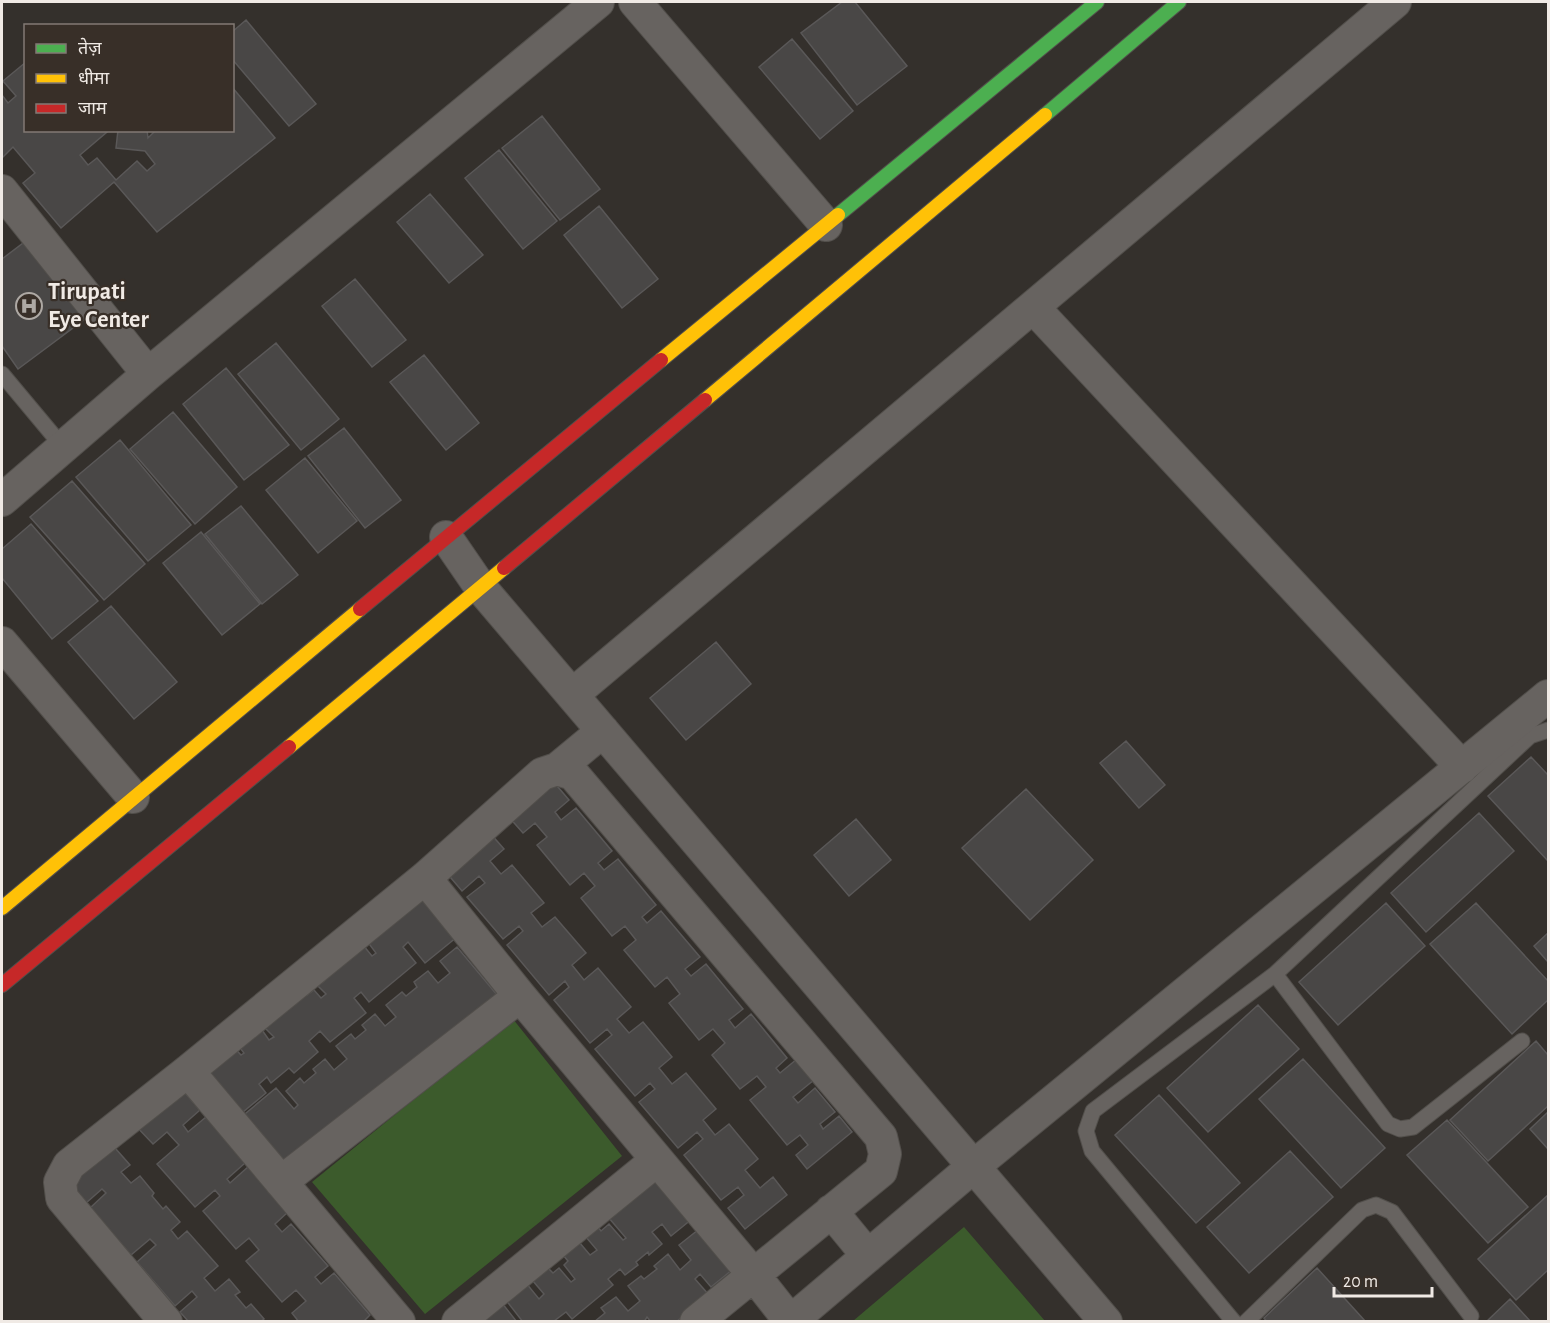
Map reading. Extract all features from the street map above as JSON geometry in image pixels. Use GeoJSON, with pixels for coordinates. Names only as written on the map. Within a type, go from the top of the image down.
{"type":"FeatureCollection","features":[{"type":"Feature","properties":{"kind":"street"},"geometry":{"type":"LineString","coordinates":[[2,500],[148,374],[598,2]]}},
{"type":"Feature","properties":{"kind":"street"},"geometry":{"type":"LineString","coordinates":[[635,2],[826,225]]}},
{"type":"Feature","properties":{"kind":"street"},"geometry":{"type":"LineString","coordinates":[[2,908],[447,537],[1097,2]]}},
{"type":"Feature","properties":{"kind":"street"},"geometry":{"type":"LineString","coordinates":[[2,985],[481,588],[1179,2]]}},
{"type":"Feature","properties":{"kind":"street"},"geometry":{"type":"LineString","coordinates":[[572,695],[1395,2]]}},
{"type":"Feature","properties":{"kind":"street"},"geometry":{"type":"LineString","coordinates":[[2,191],[148,374]]}},
{"type":"Feature","properties":{"kind":"street"},"geometry":{"type":"LineString","coordinates":[[1032,307],[1462,767]]}},
{"type":"Feature","properties":{"kind":"street"},"geometry":{"type":"LineString","coordinates":[[447,537],[481,588],[1106,1322]]}},
{"type":"Feature","properties":{"kind":"street"},"geometry":{"type":"LineString","coordinates":[[2,643],[134,797]]}},
{"type":"Feature","properties":{"kind":"street"},"geometry":{"type":"LineString","coordinates":[[424,878],[790,1321],[1548,696]]}},
{"type":"Feature","properties":{"kind":"street"},"geometry":{"type":"LineString","coordinates":[[166,1322],[62,1198],[60,1182],[69,1165],[424,878],[542,774],[558,769],[603,731]]}},
{"type":"Feature","properties":{"kind":"street"},"geometry":{"type":"LineString","coordinates":[[558,769],[573,774],[881,1137],[885,1154],[880,1171],[696,1322]]}},
{"type":"Feature","properties":{"kind":"street"},"geometry":{"type":"LineString","coordinates":[[281,1182],[520,996]]}},
{"type":"Feature","properties":{"kind":"street"},"geometry":{"type":"LineString","coordinates":[[188,1071],[399,1322]]}},
{"type":"Feature","properties":{"kind":"street"},"geometry":{"type":"LineString","coordinates":[[458,1322],[657,1160]]}},
{"type":"Feature","properties":{"kind":"street"},"geometry":{"type":"LineString","coordinates":[[831,1211],[868,1256]]}},
{"type":"Feature","properties":{"kind":"lane"},"geometry":{"type":"LineString","coordinates":[[2,374],[63,447]]}},
{"type":"Feature","properties":{"kind":"lane"},"geometry":{"type":"LineString","coordinates":[[1234,1322],[1092,1151],[1086,1131],[1093,1111],[1275,974],[1530,736],[1548,730]]}},
{"type":"Feature","properties":{"kind":"lane"},"geometry":{"type":"LineString","coordinates":[[1275,974],[1388,1124],[1400,1129],[1413,1126],[1522,1041]]}},
{"type":"Feature","properties":{"kind":"lane"},"geometry":{"type":"LineString","coordinates":[[1246,1322],[1362,1210],[1376,1205],[1392,1212],[1471,1316]]}},
{"type":"Feature","properties":{"kind":"green space"},"geometry":{"type":"Polygon","coordinates":[[[513,1019],[622,1156],[425,1314],[312,1182],[513,1019]]]}},
{"type":"Feature","properties":{"kind":"green space"},"geometry":{"type":"Polygon","coordinates":[[[964,1227],[1045,1321],[853,1321],[964,1227]]]}},
{"type":"Feature","properties":{"kind":"building"},"geometry":{"type":"Polygon","coordinates":[[[842,2],[855,2],[907,66],[857,105],[801,33],[842,2]]]}},
{"type":"Feature","properties":{"kind":"building"},"geometry":{"type":"Polygon","coordinates":[[[246,20],[316,104],[289,126],[234,61],[234,30],[246,20]]]}},
{"type":"Feature","properties":{"kind":"building"},"geometry":{"type":"Polygon","coordinates":[[[792,39],[853,111],[820,139],[759,67],[792,39]]]}},
{"type":"Feature","properties":{"kind":"building"},"geometry":{"type":"Polygon","coordinates":[[[24,64],[24,132],[107,132],[80,155],[88,165],[97,158],[116,180],[137,161],[147,171],[155,164],[145,151],[116,148],[118,132],[147,132],[148,138],[154,132],[234,132],[234,89],[275,138],[157,232],[114,182],[61,228],[23,183],[35,173],[13,147],[2,158],[2,95],[8,103],[16,96],[3,81],[24,64]]]}},
{"type":"Feature","properties":{"kind":"building"},"geometry":{"type":"Polygon","coordinates":[[[542,116],[600,189],[560,220],[502,148],[542,116]]]}},
{"type":"Feature","properties":{"kind":"building"},"geometry":{"type":"Polygon","coordinates":[[[499,150],[557,221],[523,249],[465,178],[499,150]]]}},
{"type":"Feature","properties":{"kind":"building"},"geometry":{"type":"Polygon","coordinates":[[[430,194],[483,255],[449,283],[397,222],[430,194]]]}},
{"type":"Feature","properties":{"kind":"building"},"geometry":{"type":"Polygon","coordinates":[[[599,206],[658,279],[622,308],[564,235],[599,206]]]}},
{"type":"Feature","properties":{"kind":"building"},"geometry":{"type":"Polygon","coordinates":[[[31,237],[89,316],[18,369],[2,346],[2,259],[31,237]]]}},
{"type":"Feature","properties":{"kind":"building"},"geometry":{"type":"Polygon","coordinates":[[[355,279],[406,340],[372,367],[322,306],[355,279]]]}},
{"type":"Feature","properties":{"kind":"building"},"geometry":{"type":"Polygon","coordinates":[[[276,343],[339,419],[301,450],[238,374],[276,343]]]}},
{"type":"Feature","properties":{"kind":"building"},"geometry":{"type":"Polygon","coordinates":[[[424,355],[479,423],[446,450],[390,382],[424,355]]]}},
{"type":"Feature","properties":{"kind":"building"},"geometry":{"type":"Polygon","coordinates":[[[226,368],[289,445],[244,480],[183,404],[226,368]]]}},
{"type":"Feature","properties":{"kind":"building"},"geometry":{"type":"Polygon","coordinates":[[[173,412],[237,487],[195,524],[130,449],[173,412]]]}},
{"type":"Feature","properties":{"kind":"building"},"geometry":{"type":"Polygon","coordinates":[[[344,428],[401,500],[365,528],[308,456],[344,428]]]}},
{"type":"Feature","properties":{"kind":"building"},"geometry":{"type":"Polygon","coordinates":[[[120,440],[191,525],[148,561],[76,477],[120,440]]]}},
{"type":"Feature","properties":{"kind":"building"},"geometry":{"type":"Polygon","coordinates":[[[305,458],[357,521],[318,553],[266,490],[305,458]]]}},
{"type":"Feature","properties":{"kind":"building"},"geometry":{"type":"Polygon","coordinates":[[[72,481],[145,564],[104,600],[30,517],[72,481]]]}},
{"type":"Feature","properties":{"kind":"building"},"geometry":{"type":"Polygon","coordinates":[[[241,506],[298,575],[262,604],[205,534],[241,506]]]}},
{"type":"Feature","properties":{"kind":"building"},"geometry":{"type":"Polygon","coordinates":[[[31,524],[98,601],[52,639],[2,578],[2,549],[31,524]]]}},
{"type":"Feature","properties":{"kind":"building"},"geometry":{"type":"Polygon","coordinates":[[[201,532],[260,604],[222,635],[163,563],[201,532]]]}},
{"type":"Feature","properties":{"kind":"building"},"geometry":{"type":"Polygon","coordinates":[[[111,606],[177,682],[134,719],[68,642],[111,606]]]}},
{"type":"Feature","properties":{"kind":"building"},"geometry":{"type":"Polygon","coordinates":[[[716,642],[751,684],[686,740],[650,698],[716,642]]]}},
{"type":"Feature","properties":{"kind":"building"},"geometry":{"type":"Polygon","coordinates":[[[1126,741],[1165,785],[1139,808],[1100,763],[1126,741]]]}},
{"type":"Feature","properties":{"kind":"building"},"geometry":{"type":"Polygon","coordinates":[[[1531,757],[1548,775],[1548,861],[1488,796],[1531,757]]]}},
{"type":"Feature","properties":{"kind":"building"},"geometry":{"type":"Polygon","coordinates":[[[552,780],[569,800],[555,812],[561,820],[576,808],[612,851],[598,863],[604,870],[618,859],[656,905],[642,917],[647,923],[661,911],[700,957],[685,969],[691,976],[706,964],[743,1009],[729,1020],[735,1028],[751,1014],[787,1058],[776,1068],[780,1073],[797,1059],[814,1080],[793,1097],[798,1103],[815,1088],[835,1112],[820,1124],[823,1129],[839,1116],[852,1132],[807,1169],[796,1155],[808,1145],[800,1135],[787,1145],[750,1100],[766,1087],[757,1076],[740,1089],[712,1055],[725,1043],[713,1029],[699,1040],[669,1003],[680,994],[667,977],[655,987],[624,950],[636,940],[625,926],[612,936],[581,898],[595,886],[584,873],[570,885],[537,845],[547,837],[535,823],[523,833],[508,816],[552,780]]]}},
{"type":"Feature","properties":{"kind":"building"},"geometry":{"type":"Polygon","coordinates":[[[1026,789],[1093,860],[1030,920],[962,848],[1026,789]]]}},
{"type":"Feature","properties":{"kind":"building"},"geometry":{"type":"Polygon","coordinates":[[[1479,813],[1514,851],[1426,932],[1391,893],[1479,813]]]}},
{"type":"Feature","properties":{"kind":"building"},"geometry":{"type":"Polygon","coordinates":[[[856,819],[891,860],[849,896],[814,855],[856,819]]]}},
{"type":"Feature","properties":{"kind":"building"},"geometry":{"type":"Polygon","coordinates":[[[490,833],[504,849],[490,861],[501,874],[512,865],[544,903],[531,913],[542,927],[555,917],[586,953],[572,965],[584,980],[598,968],[631,1007],[617,1019],[629,1033],[643,1022],[672,1057],[659,1068],[672,1084],[686,1073],[716,1109],[703,1120],[715,1135],[729,1124],[758,1159],[745,1170],[760,1188],[773,1177],[787,1195],[745,1229],[728,1208],[744,1195],[738,1187],[721,1200],[684,1155],[703,1139],[697,1132],[678,1148],[639,1102],[655,1089],[650,1083],[635,1096],[595,1049],[612,1035],[607,1029],[590,1043],[554,1000],[569,987],[565,981],[549,995],[507,945],[523,931],[519,926],[503,939],[467,897],[485,883],[479,876],[462,891],[445,871],[490,833]]]}},
{"type":"Feature","properties":{"kind":"building"},"geometry":{"type":"Polygon","coordinates":[[[417,888],[457,937],[425,963],[408,942],[403,947],[416,963],[369,1002],[361,992],[354,998],[366,1013],[330,1042],[320,1031],[309,1041],[318,1052],[294,1073],[289,1068],[271,1083],[267,1077],[259,1084],[266,1093],[237,1117],[196,1069],[229,1042],[241,1055],[244,1053],[237,1044],[251,1033],[255,1037],[262,1030],[269,1040],[274,1037],[265,1028],[302,989],[307,995],[314,990],[321,998],[326,994],[318,986],[325,980],[321,974],[363,945],[372,956],[376,953],[367,941],[417,888]]]}},
{"type":"Feature","properties":{"kind":"building"},"geometry":{"type":"Polygon","coordinates":[[[1386,903],[1425,946],[1338,1025],[1299,982],[1386,903]]]}},
{"type":"Feature","properties":{"kind":"building"},"geometry":{"type":"Polygon","coordinates":[[[1476,903],[1548,981],[1548,1000],[1512,1034],[1430,944],[1476,903]]]}},
{"type":"Feature","properties":{"kind":"building"},"geometry":{"type":"Polygon","coordinates":[[[1548,933],[1548,962],[1534,946],[1548,933]]]}},
{"type":"Feature","properties":{"kind":"building"},"geometry":{"type":"Polygon","coordinates":[[[457,947],[498,996],[284,1171],[240,1118],[276,1088],[294,1109],[298,1105],[286,1091],[300,1078],[304,1083],[316,1073],[313,1069],[325,1059],[334,1070],[347,1059],[336,1046],[351,1034],[355,1039],[366,1030],[362,1025],[375,1014],[385,1026],[396,1017],[386,1005],[402,992],[406,996],[417,987],[414,982],[428,971],[438,983],[450,973],[440,961],[457,947]]]}},
{"type":"Feature","properties":{"kind":"building"},"geometry":{"type":"Polygon","coordinates":[[[1258,1005],[1299,1049],[1208,1132],[1167,1088],[1258,1005]]]}},
{"type":"Feature","properties":{"kind":"building"},"geometry":{"type":"Polygon","coordinates":[[[1536,1041],[1548,1055],[1548,1106],[1488,1161],[1450,1120],[1536,1041]]]}},
{"type":"Feature","properties":{"kind":"building"},"geometry":{"type":"Polygon","coordinates":[[[1303,1059],[1385,1148],[1341,1188],[1259,1099],[1303,1059]]]}},
{"type":"Feature","properties":{"kind":"building"},"geometry":{"type":"Polygon","coordinates":[[[180,1087],[200,1110],[183,1125],[188,1132],[206,1117],[245,1163],[227,1179],[230,1183],[249,1166],[288,1212],[275,1224],[282,1232],[291,1224],[328,1266],[315,1277],[321,1284],[334,1273],[370,1315],[363,1322],[299,1322],[292,1313],[306,1301],[296,1290],[282,1302],[246,1261],[259,1250],[249,1238],[236,1249],[203,1211],[220,1196],[215,1190],[195,1207],[157,1164],[179,1145],[167,1132],[153,1144],[135,1125],[180,1087]]]}},
{"type":"Feature","properties":{"kind":"building"},"geometry":{"type":"Polygon","coordinates":[[[1159,1095],[1240,1183],[1196,1223],[1115,1135],[1159,1095]]]}},
{"type":"Feature","properties":{"kind":"building"},"geometry":{"type":"Polygon","coordinates":[[[1548,1112],[1548,1149],[1530,1129],[1548,1112]]]}},
{"type":"Feature","properties":{"kind":"building"},"geometry":{"type":"Polygon","coordinates":[[[1447,1120],[1528,1207],[1488,1243],[1407,1155],[1447,1120]]]}},
{"type":"Feature","properties":{"kind":"building"},"geometry":{"type":"Polygon","coordinates":[[[108,1140],[130,1165],[121,1172],[131,1183],[140,1176],[163,1209],[166,1206],[180,1222],[171,1230],[178,1239],[187,1231],[218,1266],[204,1278],[215,1291],[229,1279],[240,1292],[235,1295],[246,1308],[251,1304],[264,1319],[260,1322],[189,1322],[180,1312],[197,1297],[192,1291],[175,1306],[137,1262],[156,1245],[150,1239],[131,1255],[90,1208],[106,1193],[102,1189],[86,1203],[64,1178],[108,1140]]]}},
{"type":"Feature","properties":{"kind":"building"},"geometry":{"type":"Polygon","coordinates":[[[1290,1151],[1333,1197],[1249,1273],[1207,1227],[1290,1151]]]}},
{"type":"Feature","properties":{"kind":"building"},"geometry":{"type":"Polygon","coordinates":[[[653,1171],[692,1219],[671,1236],[662,1224],[652,1232],[662,1244],[636,1262],[638,1265],[625,1275],[620,1269],[608,1279],[613,1285],[572,1319],[566,1312],[554,1321],[523,1322],[502,1295],[522,1278],[539,1299],[544,1294],[533,1281],[548,1268],[553,1273],[559,1268],[571,1282],[575,1279],[564,1265],[568,1261],[558,1249],[574,1236],[590,1255],[597,1250],[586,1237],[598,1227],[601,1231],[609,1224],[623,1240],[626,1238],[603,1211],[653,1171]]]}},
{"type":"Feature","properties":{"kind":"building"},"geometry":{"type":"Polygon","coordinates":[[[1548,1195],[1548,1270],[1516,1300],[1478,1259],[1548,1195]]]}},
{"type":"Feature","properties":{"kind":"building"},"geometry":{"type":"Polygon","coordinates":[[[698,1230],[737,1266],[711,1287],[700,1274],[695,1279],[709,1295],[676,1322],[651,1322],[647,1317],[644,1322],[594,1322],[605,1313],[601,1308],[616,1297],[628,1311],[640,1301],[628,1286],[641,1276],[644,1279],[657,1269],[654,1266],[668,1254],[680,1270],[691,1260],[679,1245],[698,1230]]]}},
{"type":"Feature","properties":{"kind":"building"},"geometry":{"type":"Polygon","coordinates":[[[1317,1268],[1366,1322],[1267,1322],[1264,1318],[1317,1268]]]}},
{"type":"Feature","properties":{"kind":"building"},"geometry":{"type":"Polygon","coordinates":[[[498,1298],[517,1322],[470,1322],[498,1298]]]}},
{"type":"Feature","properties":{"kind":"building"},"geometry":{"type":"Polygon","coordinates":[[[1510,1299],[1531,1322],[1486,1322],[1510,1299]]]}},
{"type":"Feature","properties":{"kind":"traffic: fast"},"geometry":{"type":"LineString","coordinates":[[838,215],[1097,2]]}},
{"type":"Feature","properties":{"kind":"traffic: fast"},"geometry":{"type":"LineString","coordinates":[[1045,115],[1179,2]]}},
{"type":"Feature","properties":{"kind":"traffic: slow"},"geometry":{"type":"LineString","coordinates":[[705,400],[1045,115]]}},
{"type":"Feature","properties":{"kind":"traffic: slow"},"geometry":{"type":"LineString","coordinates":[[661,360],[838,215]]}},
{"type":"Feature","properties":{"kind":"traffic: slow"},"geometry":{"type":"LineString","coordinates":[[289,747],[504,568]]}},
{"type":"Feature","properties":{"kind":"traffic: slow"},"geometry":{"type":"LineString","coordinates":[[2,908],[360,609]]}},
{"type":"Feature","properties":{"kind":"traffic: jam"},"geometry":{"type":"LineString","coordinates":[[360,609],[661,360]]}},
{"type":"Feature","properties":{"kind":"traffic: jam"},"geometry":{"type":"LineString","coordinates":[[504,568],[705,400]]}},
{"type":"Feature","properties":{"kind":"traffic: jam"},"geometry":{"type":"LineString","coordinates":[[2,985],[289,747]]}},
{"type":"Feature","properties":{"kind":"place","name":"Tirupati Eye Center"},"geometry":{"type":"Point","coordinates":[29,306]}}]}
